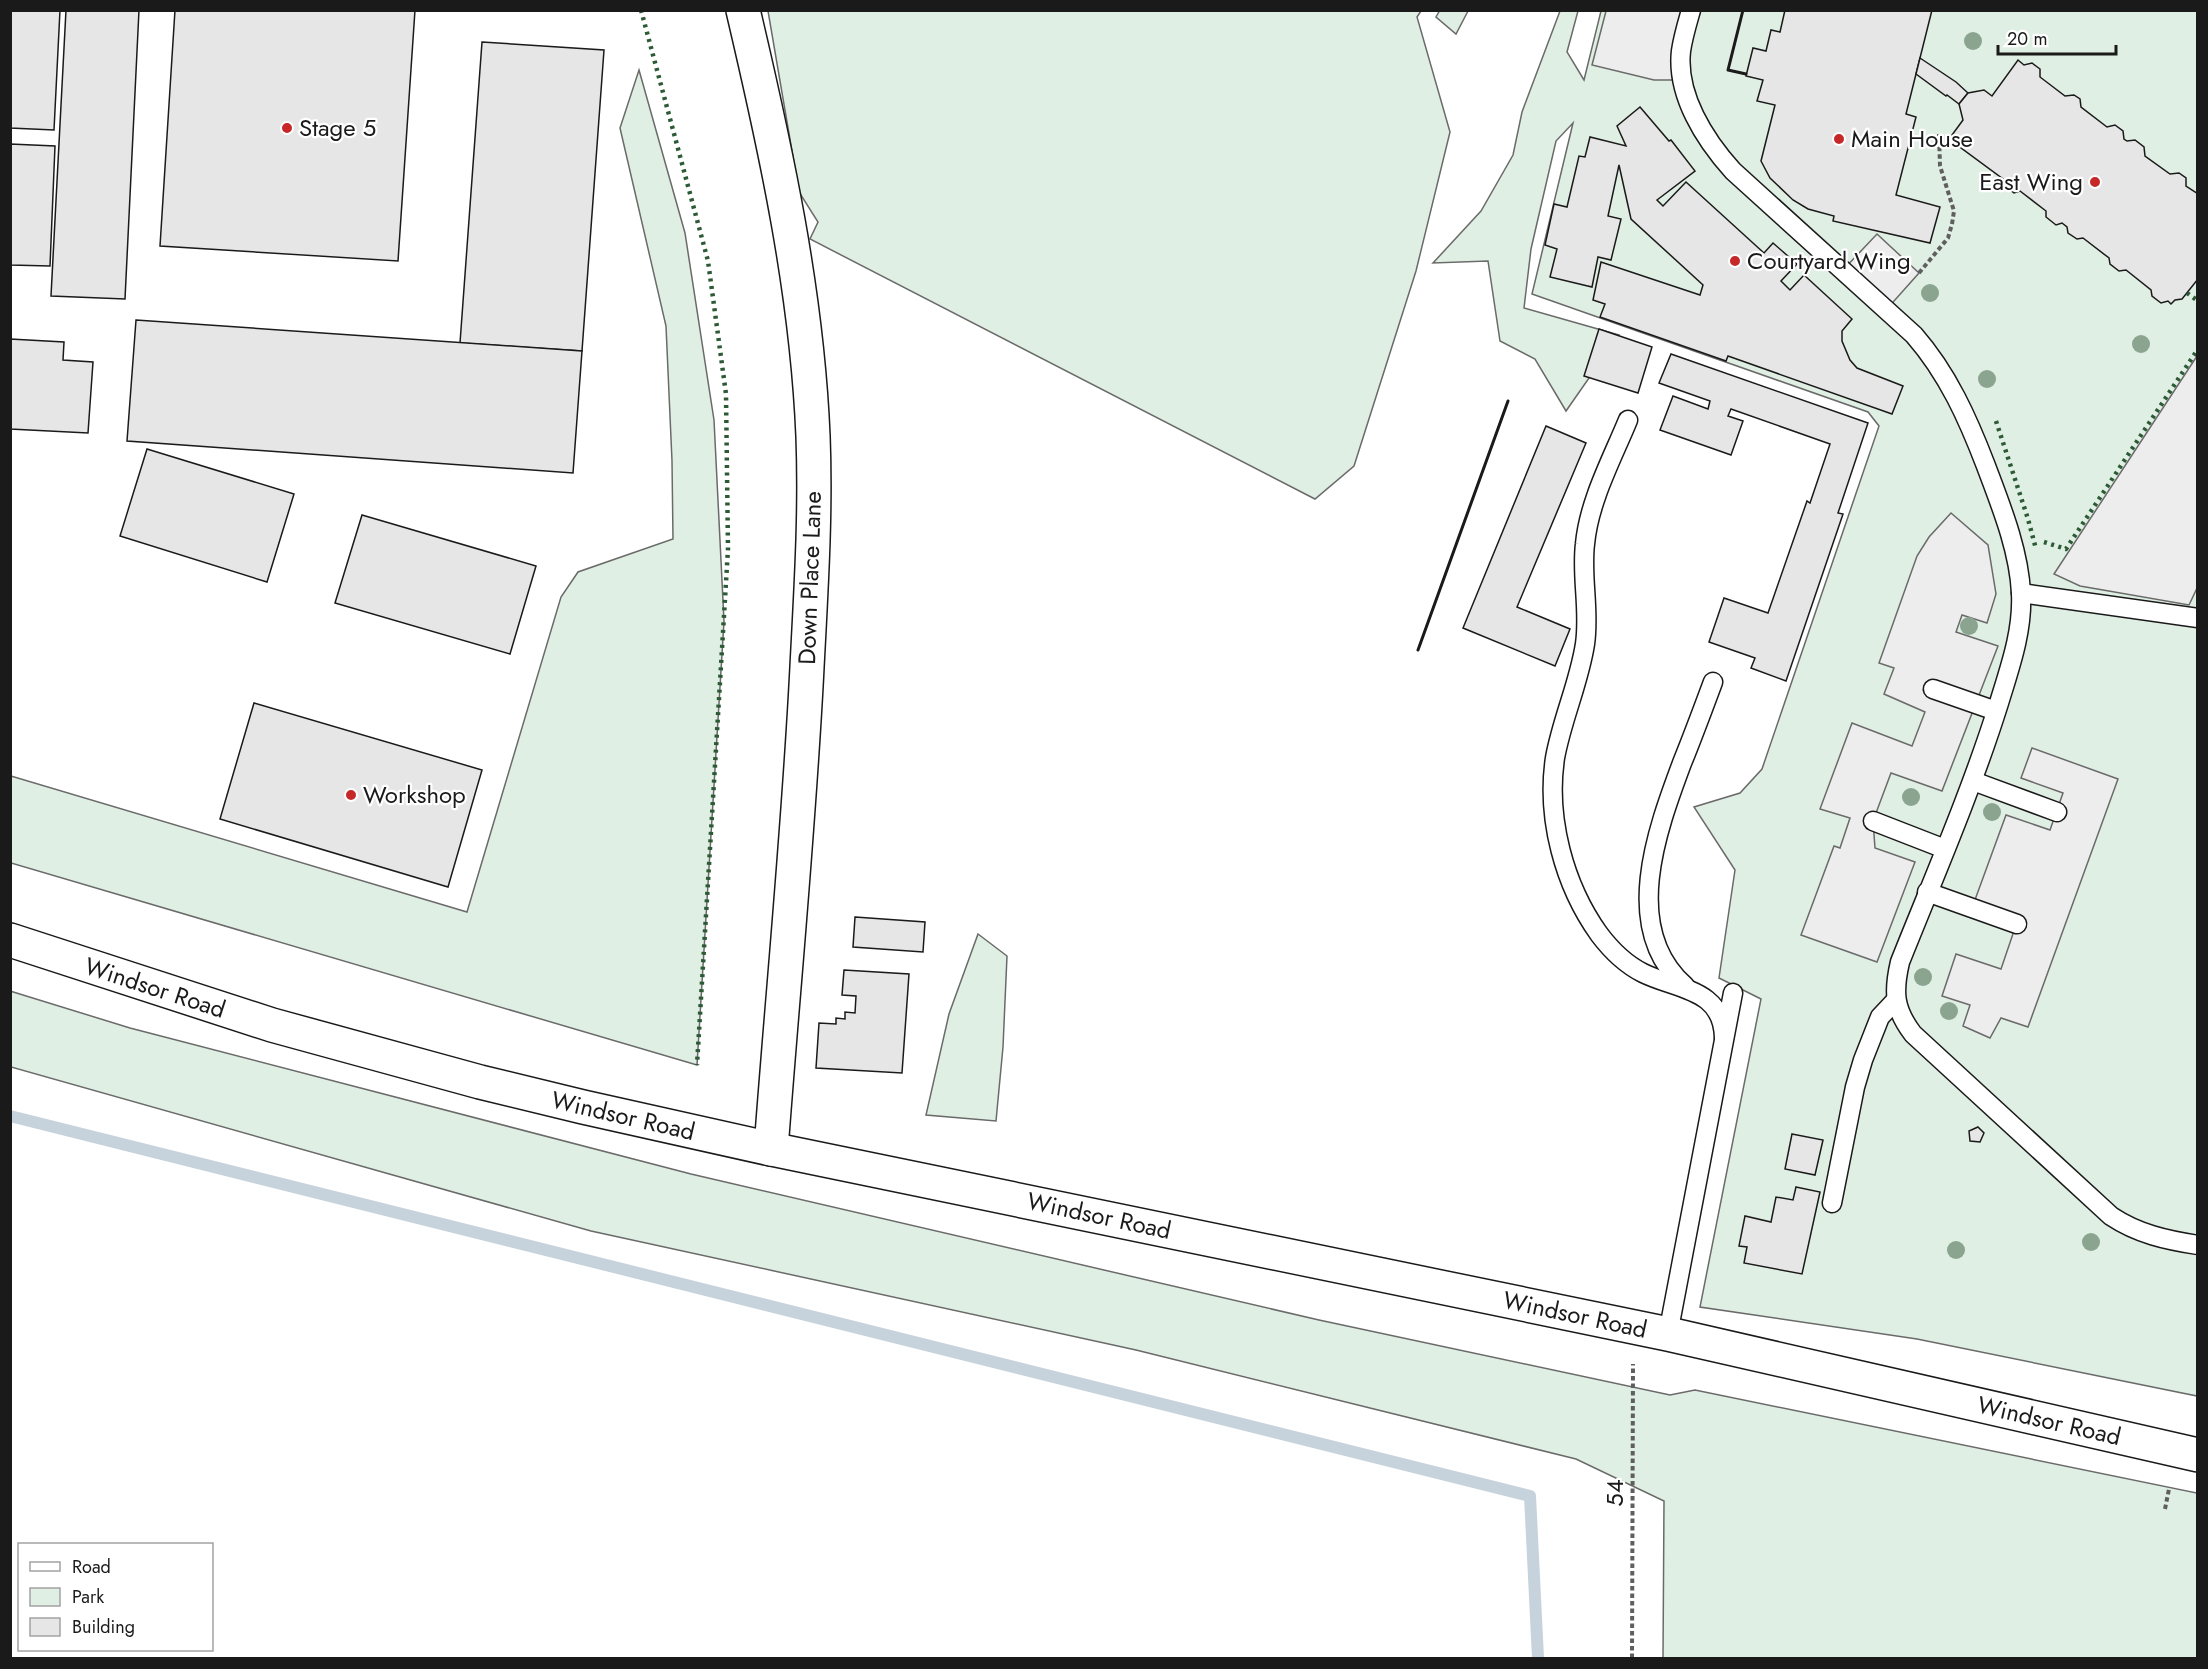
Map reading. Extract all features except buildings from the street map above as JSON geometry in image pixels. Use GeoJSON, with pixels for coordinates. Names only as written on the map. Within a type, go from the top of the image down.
{"type":"FeatureCollection","features":[{"type":"Feature","properties":{"kind":"main road","name":"Down Place Lane"},"geometry":{"type":"LineString","coordinates":[[743,10],[785,197],[808,369],[813,445],[814,499],[803,745],[771,1149]]}},
{"type":"Feature","properties":{"kind":"main road","name":"Windsor Road"},"geometry":{"type":"LineString","coordinates":[[10,940],[180,996],[380,1056],[480,1082],[771,1149],[1668,1334],[2198,1455]]}},
{"type":"Feature","properties":{"kind":"lane"},"geometry":{"type":"LineString","coordinates":[[1691,10],[1681,52],[1681,68],[1688,98],[1700,125],[1733,171],[1914,335],[1930,353],[1952,389],[1984,463],[2005,519],[2020,575],[2021,615],[2018,636],[1973,781],[1900,962],[1895,987],[1899,1013],[1913,1034],[2111,1216],[2136,1231],[2198,1245]]}},
{"type":"Feature","properties":{"kind":"lane"},"geometry":{"type":"LineString","coordinates":[[1628,420],[1590,518],[1585,544],[1588,610],[1586,639],[1583,659],[1555,756],[1552,787],[1555,818],[1560,849],[1577,899],[1600,936],[1611,949],[1634,967],[1710,1000],[1717,1009],[1724,1028],[1724,1038]]}},
{"type":"Feature","properties":{"kind":"lane"},"geometry":{"type":"LineString","coordinates":[[2021,593],[2198,618]]}},
{"type":"Feature","properties":{"kind":"lane"},"geometry":{"type":"LineString","coordinates":[[1688,989],[1667,966],[1653,931],[1650,909],[1651,869],[1658,832],[1713,682]]}},
{"type":"Feature","properties":{"kind":"lane"},"geometry":{"type":"LineString","coordinates":[[1933,689],[1996,711]]}},
{"type":"Feature","properties":{"kind":"lane"},"geometry":{"type":"LineString","coordinates":[[1973,781],[2057,812]]}},
{"type":"Feature","properties":{"kind":"lane"},"geometry":{"type":"LineString","coordinates":[[1873,821],[1945,849]]}},
{"type":"Feature","properties":{"kind":"lane"},"geometry":{"type":"LineString","coordinates":[[1928,892],[2017,924]]}},
{"type":"Feature","properties":{"kind":"lane"},"geometry":{"type":"LineString","coordinates":[[1668,1334],[1733,993]]}},
{"type":"Feature","properties":{"kind":"lane"},"geometry":{"type":"LineString","coordinates":[[1832,1203],[1860,1069],[1880,1017],[1896,1000]]}},
{"type":"Feature","properties":{"kind":"path"},"geometry":{"type":"LineString","coordinates":[[1919,273],[1948,238],[1954,211],[1940,166],[1939,135]]}},
{"type":"Feature","properties":{"kind":"path","name":"54"},"geometry":{"type":"LineString","coordinates":[[1632,1659],[1633,1327]]}},
{"type":"Feature","properties":{"kind":"path"},"geometry":{"type":"LineString","coordinates":[[2165,1509],[2169,1489]]}},
{"type":"Feature","properties":{"kind":"green space"},"geometry":{"type":"Polygon","coordinates":[[[1440,10],[1468,11],[1456,34],[1436,17],[1440,10]]]}},
{"type":"Feature","properties":{"kind":"green space"},"geometry":{"type":"Polygon","coordinates":[[[768,11],[1421,11],[1417,17],[1450,132],[1416,271],[1354,466],[1315,499],[810,239],[818,222],[799,192],[768,11]]]}},
{"type":"Feature","properties":{"kind":"green space"},"geometry":{"type":"Polygon","coordinates":[[[1560,11],[1578,11],[1567,52],[1584,80],[1601,11],[2197,11],[2197,1396],[1917,1339],[1700,1307],[1761,999],[1719,978],[1735,870],[1694,807],[1740,793],[1762,769],[1879,426],[1868,412],[1532,294],[1573,123],[1556,141],[1531,249],[1524,308],[1619,335],[1566,411],[1535,359],[1500,341],[1488,261],[1433,263],[1481,211],[1513,155],[1522,112],[1560,11]]]}},
{"type":"Feature","properties":{"kind":"green space"},"geometry":{"type":"Polygon","coordinates":[[[639,70],[685,233],[714,420],[724,621],[697,1065],[11,863],[11,776],[467,912],[561,597],[578,572],[673,539],[666,326],[620,128],[639,70]]]}},
{"type":"Feature","properties":{"kind":"green space"},"geometry":{"type":"Polygon","coordinates":[[[978,934],[1007,956],[1003,1047],[996,1121],[926,1115],[949,1014],[978,934]]]}},
{"type":"Feature","properties":{"kind":"green space"},"geometry":{"type":"Polygon","coordinates":[[[10,991],[130,1028],[691,1174],[1319,1320],[1670,1395],[1695,1390],[2197,1493],[2197,1658],[1663,1658],[1664,1501],[1576,1459],[1136,1350],[591,1231],[11,1067],[10,991]]]}},
{"type":"Feature","properties":{"kind":"shaded area"},"geometry":{"type":"Polygon","coordinates":[[[1606,11],[1691,11],[1683,80],[1654,80],[1592,65],[1606,11]]]}},
{"type":"Feature","properties":{"kind":"shaded area"},"geometry":{"type":"Polygon","coordinates":[[[1877,234],[1919,273],[1886,310],[1843,270],[1877,234]]]}},
{"type":"Feature","properties":{"kind":"shaded area"},"geometry":{"type":"Polygon","coordinates":[[[2197,356],[2198,586],[2189,605],[2080,586],[2054,574],[2197,356]]]}},
{"type":"Feature","properties":{"kind":"shaded area"},"geometry":{"type":"Polygon","coordinates":[[[1951,513],[1988,545],[1996,594],[1987,623],[1962,615],[1956,632],[1998,646],[1942,791],[1891,773],[1873,821],[1875,848],[1915,862],[1877,962],[1801,935],[1834,846],[1840,848],[1850,818],[1820,809],[1852,723],[1912,746],[1925,712],[1884,694],[1894,668],[1879,663],[1917,556],[1929,537],[1951,513]]]}},
{"type":"Feature","properties":{"kind":"shaded area"},"geometry":{"type":"Polygon","coordinates":[[[2032,748],[2118,779],[2028,1027],[2001,1018],[1990,1038],[1963,1026],[1970,1005],[1942,996],[1956,954],[2001,969],[2016,925],[1972,908],[2006,815],[2050,830],[2063,793],[2021,778],[2032,748]]]}},
{"type":"Feature","properties":{"kind":"waterway"},"geometry":{"type":"LineString","coordinates":[[10,1116],[1530,1496],[1538,1658]]}},
{"type":"Feature","properties":{"kind":"hedge"},"geometry":{"type":"LineString","coordinates":[[641,10],[708,261],[726,394],[728,549],[697,1065]]}},
{"type":"Feature","properties":{"kind":"hedge"},"geometry":{"type":"LineString","coordinates":[[2187,293],[2198,301]]}},
{"type":"Feature","properties":{"kind":"hedge"},"geometry":{"type":"LineString","coordinates":[[2044,542],[2066,549],[2198,349]]}},
{"type":"Feature","properties":{"kind":"hedge"},"geometry":{"type":"LineString","coordinates":[[1996,421],[2036,549]]}},
{"type":"Feature","properties":{"kind":"wall"},"geometry":{"type":"LineString","coordinates":[[1743,10],[1728,70],[1746,74]]}},
{"type":"Feature","properties":{"kind":"wall"},"geometry":{"type":"LineString","coordinates":[[1418,650],[1508,401]]}},
{"type":"Feature","properties":{"kind":"place","name":"Stage 5"},"geometry":{"type":"Point","coordinates":[287,128]}},
{"type":"Feature","properties":{"kind":"place","name":"Main House"},"geometry":{"type":"Point","coordinates":[1839,139]}},
{"type":"Feature","properties":{"kind":"place","name":"East Wing"},"geometry":{"type":"Point","coordinates":[2095,182]}},
{"type":"Feature","properties":{"kind":"place","name":"Courtyard Wing"},"geometry":{"type":"Point","coordinates":[1735,261]}},
{"type":"Feature","properties":{"kind":"place","name":"Workshop"},"geometry":{"type":"Point","coordinates":[351,795]}}]}
